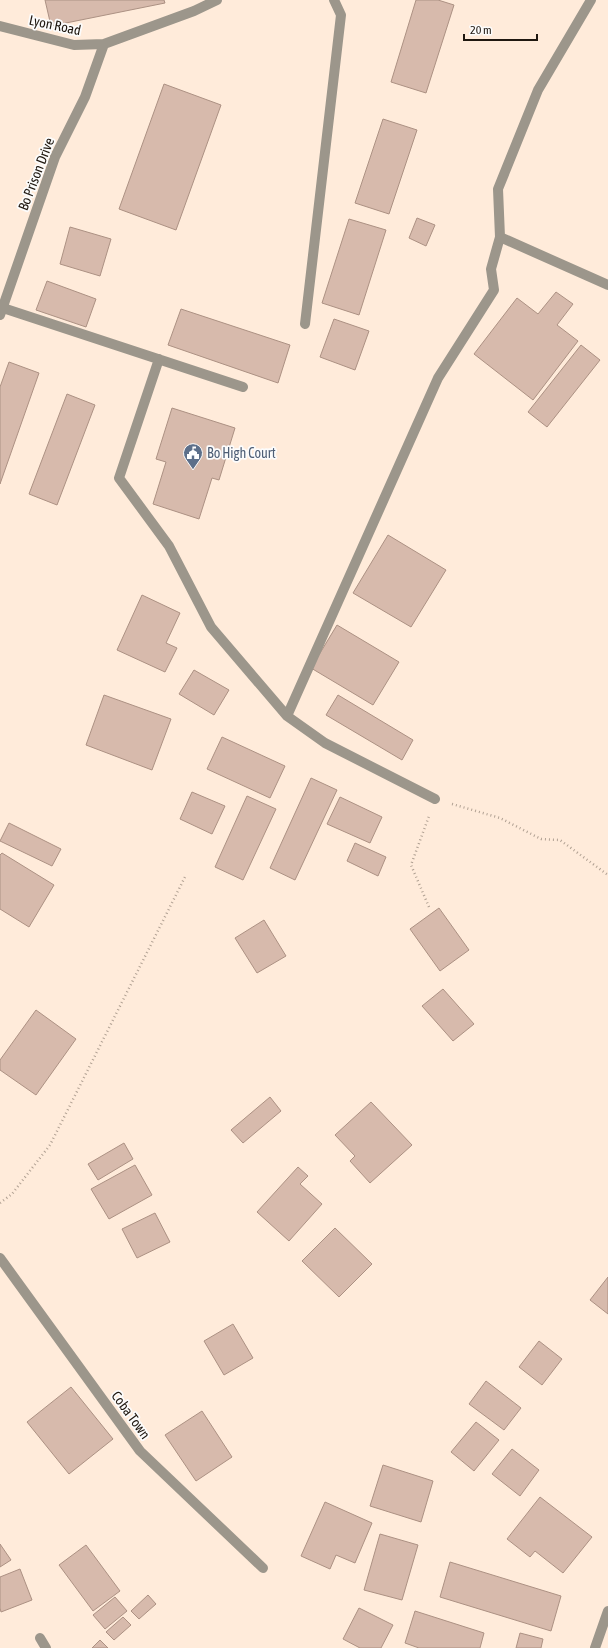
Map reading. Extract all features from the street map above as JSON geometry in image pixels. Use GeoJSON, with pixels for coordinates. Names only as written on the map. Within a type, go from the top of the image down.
{"type":"FeatureCollection","features":[{"type":"Feature","properties":{"kind":"street","name":"Lyon Road"},"geometry":{"type":"LineString","coordinates":[[0,26],[74,46],[104,44],[194,11],[218,0]]}},
{"type":"Feature","properties":{"kind":"street"},"geometry":{"type":"LineString","coordinates":[[306,324],[341,14],[334,0]]}},
{"type":"Feature","properties":{"kind":"street"},"geometry":{"type":"LineString","coordinates":[[287,716],[438,378],[494,290],[491,269],[500,237],[498,189],[538,90],[591,0]]}},
{"type":"Feature","properties":{"kind":"street","name":"Bo Prison Drive"},"geometry":{"type":"LineString","coordinates":[[1,312],[55,157],[85,96],[104,44]]}},
{"type":"Feature","properties":{"kind":"street"},"geometry":{"type":"LineString","coordinates":[[500,237],[608,284]]}},
{"type":"Feature","properties":{"kind":"street"},"geometry":{"type":"LineString","coordinates":[[1,312],[159,359],[243,387]]}},
{"type":"Feature","properties":{"kind":"street"},"geometry":{"type":"LineString","coordinates":[[159,359],[119,478],[169,546],[211,627],[287,716],[325,743],[435,799]]}},
{"type":"Feature","properties":{"kind":"street","name":"Coba Town"},"geometry":{"type":"LineString","coordinates":[[0,1258],[140,1451],[263,1568]]}},
{"type":"Feature","properties":{"kind":"street"},"geometry":{"type":"LineString","coordinates":[[595,1648],[608,1611]]}},
{"type":"Feature","properties":{"kind":"street"},"geometry":{"type":"LineString","coordinates":[[40,1638],[46,1648]]}},
{"type":"Feature","properties":{"kind":"path"},"geometry":{"type":"LineString","coordinates":[[429,906],[411,865],[435,799],[500,818],[541,839],[560,840],[608,875]]}},
{"type":"Feature","properties":{"kind":"path"},"geometry":{"type":"LineString","coordinates":[[0,1204],[12,1194],[50,1145],[185,877]]}},
{"type":"Feature","properties":{"kind":"building"},"geometry":{"type":"Polygon","coordinates":[[[45,0],[164,0],[165,3],[51,26],[45,0]]]}},
{"type":"Feature","properties":{"kind":"building"},"geometry":{"type":"Polygon","coordinates":[[[416,0],[438,0],[454,5],[426,93],[391,82],[416,0]]]}},
{"type":"Feature","properties":{"kind":"building"},"geometry":{"type":"Polygon","coordinates":[[[164,84],[221,105],[176,230],[119,209],[164,84]]]}},
{"type":"Feature","properties":{"kind":"building"},"geometry":{"type":"Polygon","coordinates":[[[383,119],[417,130],[389,214],[355,203],[383,119]]]}},
{"type":"Feature","properties":{"kind":"building"},"geometry":{"type":"Polygon","coordinates":[[[417,218],[435,225],[426,246],[409,238],[417,218]]]}},
{"type":"Feature","properties":{"kind":"building"},"geometry":{"type":"Polygon","coordinates":[[[349,219],[386,230],[359,315],[322,303],[349,219]]]}},
{"type":"Feature","properties":{"kind":"building"},"geometry":{"type":"Polygon","coordinates":[[[70,227],[111,239],[100,276],[60,264],[70,227]]]}},
{"type":"Feature","properties":{"kind":"building"},"geometry":{"type":"Polygon","coordinates":[[[47,281],[96,299],[86,327],[36,310],[47,281]]]}},
{"type":"Feature","properties":{"kind":"building"},"geometry":{"type":"Polygon","coordinates":[[[556,292],[573,304],[557,325],[578,341],[533,400],[474,354],[517,298],[538,314],[556,292]]]}},
{"type":"Feature","properties":{"kind":"building"},"geometry":{"type":"Polygon","coordinates":[[[181,309],[290,345],[278,383],[168,345],[181,309]]]}},
{"type":"Feature","properties":{"kind":"building"},"geometry":{"type":"Polygon","coordinates":[[[334,319],[369,331],[355,370],[320,357],[334,319]]]}},
{"type":"Feature","properties":{"kind":"building"},"geometry":{"type":"Polygon","coordinates":[[[581,345],[600,360],[547,427],[528,412],[581,345]]]}},
{"type":"Feature","properties":{"kind":"building"},"geometry":{"type":"Polygon","coordinates":[[[9,362],[39,373],[0,484],[0,387],[9,362]]]}},
{"type":"Feature","properties":{"kind":"building"},"geometry":{"type":"Polygon","coordinates":[[[67,394],[95,405],[57,505],[29,494],[67,394]]]}},
{"type":"Feature","properties":{"kind":"building","name":"Bo High Court"},"geometry":{"type":"Polygon","coordinates":[[[172,408],[235,428],[219,480],[212,478],[199,519],[153,504],[166,462],[156,459],[172,408]]]}},
{"type":"Feature","properties":{"kind":"building"},"geometry":{"type":"Polygon","coordinates":[[[388,535],[446,570],[411,627],[353,593],[388,535]]]}},
{"type":"Feature","properties":{"kind":"building"},"geometry":{"type":"Polygon","coordinates":[[[142,595],[180,613],[166,643],[177,648],[165,672],[117,650],[142,595]]]}},
{"type":"Feature","properties":{"kind":"building"},"geometry":{"type":"Polygon","coordinates":[[[337,625],[399,662],[373,705],[311,668],[337,625]]]}},
{"type":"Feature","properties":{"kind":"building"},"geometry":{"type":"Polygon","coordinates":[[[194,670],[229,690],[214,715],[179,694],[194,670]]]}},
{"type":"Feature","properties":{"kind":"building"},"geometry":{"type":"Polygon","coordinates":[[[104,695],[171,719],[152,770],[86,745],[104,695]]]}},
{"type":"Feature","properties":{"kind":"building"},"geometry":{"type":"Polygon","coordinates":[[[338,695],[413,740],[402,760],[326,715],[338,695]]]}},
{"type":"Feature","properties":{"kind":"building"},"geometry":{"type":"Polygon","coordinates":[[[222,737],[285,766],[270,798],[207,769],[222,737]]]}},
{"type":"Feature","properties":{"kind":"building"},"geometry":{"type":"Polygon","coordinates":[[[311,778],[337,790],[295,880],[270,868],[311,778]]]}},
{"type":"Feature","properties":{"kind":"building"},"geometry":{"type":"Polygon","coordinates":[[[192,792],[225,806],[212,834],[180,819],[192,792]]]}},
{"type":"Feature","properties":{"kind":"building"},"geometry":{"type":"Polygon","coordinates":[[[247,796],[276,809],[243,880],[215,867],[247,796]]]}},
{"type":"Feature","properties":{"kind":"building"},"geometry":{"type":"Polygon","coordinates":[[[340,797],[382,817],[370,843],[327,824],[340,797]]]}},
{"type":"Feature","properties":{"kind":"building"},"geometry":{"type":"Polygon","coordinates":[[[9,823],[61,849],[52,866],[0,841],[9,823]]]}},
{"type":"Feature","properties":{"kind":"building"},"geometry":{"type":"Polygon","coordinates":[[[355,843],[386,857],[378,876],[347,861],[355,843]]]}},
{"type":"Feature","properties":{"kind":"building"},"geometry":{"type":"Polygon","coordinates":[[[2,853],[54,885],[29,927],[0,909],[0,855],[2,853]]]}},
{"type":"Feature","properties":{"kind":"building"},"geometry":{"type":"Polygon","coordinates":[[[439,908],[469,950],[440,971],[410,929],[439,908]]]}},
{"type":"Feature","properties":{"kind":"building"},"geometry":{"type":"Polygon","coordinates":[[[264,920],[286,956],[257,973],[235,938],[264,920]]]}},
{"type":"Feature","properties":{"kind":"building"},"geometry":{"type":"Polygon","coordinates":[[[443,989],[474,1024],[453,1041],[422,1006],[443,989]]]}},
{"type":"Feature","properties":{"kind":"building"},"geometry":{"type":"Polygon","coordinates":[[[36,1010],[76,1039],[36,1095],[0,1070],[0,1060],[36,1010]]]}},
{"type":"Feature","properties":{"kind":"building"},"geometry":{"type":"Polygon","coordinates":[[[270,1097],[281,1111],[243,1143],[231,1130],[270,1097]]]}},
{"type":"Feature","properties":{"kind":"building"},"geometry":{"type":"Polygon","coordinates":[[[371,1102],[412,1145],[370,1183],[350,1161],[355,1156],[335,1135],[371,1102]]]}},
{"type":"Feature","properties":{"kind":"building"},"geometry":{"type":"Polygon","coordinates":[[[124,1143],[133,1159],[98,1180],[88,1164],[124,1143]]]}},
{"type":"Feature","properties":{"kind":"building"},"geometry":{"type":"Polygon","coordinates":[[[135,1165],[152,1195],[109,1219],[91,1189],[135,1165]]]}},
{"type":"Feature","properties":{"kind":"building"},"geometry":{"type":"Polygon","coordinates":[[[298,1167],[308,1176],[300,1184],[322,1204],[289,1241],[257,1212],[298,1167]]]}},
{"type":"Feature","properties":{"kind":"building"},"geometry":{"type":"Polygon","coordinates":[[[155,1213],[170,1242],[137,1258],[122,1229],[155,1213]]]}},
{"type":"Feature","properties":{"kind":"building"},"geometry":{"type":"Polygon","coordinates":[[[335,1228],[372,1264],[339,1297],[302,1261],[335,1228]]]}},
{"type":"Feature","properties":{"kind":"building"},"geometry":{"type":"Polygon","coordinates":[[[608,1277],[608,1314],[590,1300],[608,1277]]]}},
{"type":"Feature","properties":{"kind":"building"},"geometry":{"type":"Polygon","coordinates":[[[233,1324],[253,1358],[224,1375],[204,1341],[233,1324]]]}},
{"type":"Feature","properties":{"kind":"building"},"geometry":{"type":"Polygon","coordinates":[[[539,1341],[562,1359],[542,1385],[519,1367],[539,1341]]]}},
{"type":"Feature","properties":{"kind":"building"},"geometry":{"type":"Polygon","coordinates":[[[486,1381],[521,1408],[504,1430],[469,1404],[486,1381]]]}},
{"type":"Feature","properties":{"kind":"building"},"geometry":{"type":"Polygon","coordinates":[[[71,1387],[113,1439],[69,1474],[27,1422],[71,1387]]]}},
{"type":"Feature","properties":{"kind":"building"},"geometry":{"type":"Polygon","coordinates":[[[202,1411],[232,1457],[196,1481],[165,1435],[202,1411]]]}},
{"type":"Feature","properties":{"kind":"building"},"geometry":{"type":"Polygon","coordinates":[[[476,1422],[499,1440],[474,1471],[451,1452],[476,1422]]]}},
{"type":"Feature","properties":{"kind":"building"},"geometry":{"type":"Polygon","coordinates":[[[512,1449],[539,1470],[520,1496],[492,1474],[512,1449]]]}},
{"type":"Feature","properties":{"kind":"building"},"geometry":{"type":"Polygon","coordinates":[[[383,1465],[433,1481],[421,1522],[370,1506],[383,1465]]]}},
{"type":"Feature","properties":{"kind":"building"},"geometry":{"type":"Polygon","coordinates":[[[540,1497],[592,1537],[563,1573],[535,1551],[530,1557],[507,1539],[540,1497]]]}},
{"type":"Feature","properties":{"kind":"building"},"geometry":{"type":"Polygon","coordinates":[[[325,1502],[372,1523],[355,1563],[336,1555],[330,1569],[301,1556],[325,1502]]]}},
{"type":"Feature","properties":{"kind":"building"},"geometry":{"type":"Polygon","coordinates":[[[380,1534],[418,1545],[402,1600],[364,1590],[380,1534]]]}},
{"type":"Feature","properties":{"kind":"building"},"geometry":{"type":"Polygon","coordinates":[[[0,1544],[11,1560],[0,1567],[0,1544]]]}},
{"type":"Feature","properties":{"kind":"building"},"geometry":{"type":"Polygon","coordinates":[[[86,1545],[120,1591],[93,1611],[59,1565],[86,1545]]]}},
{"type":"Feature","properties":{"kind":"building"},"geometry":{"type":"Polygon","coordinates":[[[450,1562],[561,1596],[551,1631],[440,1597],[450,1562]]]}},
{"type":"Feature","properties":{"kind":"building"},"geometry":{"type":"Polygon","coordinates":[[[20,1569],[32,1600],[1,1612],[0,1577],[20,1569]]]}},
{"type":"Feature","properties":{"kind":"building"},"geometry":{"type":"Polygon","coordinates":[[[148,1595],[156,1604],[139,1619],[131,1611],[148,1595]]]}},
{"type":"Feature","properties":{"kind":"building"},"geometry":{"type":"Polygon","coordinates":[[[115,1597],[127,1611],[105,1629],[93,1615],[115,1597]]]}},
{"type":"Feature","properties":{"kind":"building"},"geometry":{"type":"Polygon","coordinates":[[[359,1608],[393,1625],[381,1648],[360,1648],[343,1639],[359,1608]]]}},
{"type":"Feature","properties":{"kind":"building"},"geometry":{"type":"Polygon","coordinates":[[[415,1611],[484,1633],[480,1648],[419,1648],[405,1643],[415,1611]]]}},
{"type":"Feature","properties":{"kind":"building"},"geometry":{"type":"Polygon","coordinates":[[[123,1617],[131,1625],[114,1640],[106,1632],[123,1617]]]}},
{"type":"Feature","properties":{"kind":"building"},"geometry":{"type":"Polygon","coordinates":[[[520,1633],[543,1639],[541,1648],[516,1648],[520,1633]]]}},
{"type":"Feature","properties":{"kind":"building"},"geometry":{"type":"Polygon","coordinates":[[[100,1640],[108,1648],[92,1648],[100,1640]]]}},
{"type":"Feature","properties":{"kind":"place","name":"Bo High Court"},"geometry":{"type":"Point","coordinates":[193,470]}}]}
